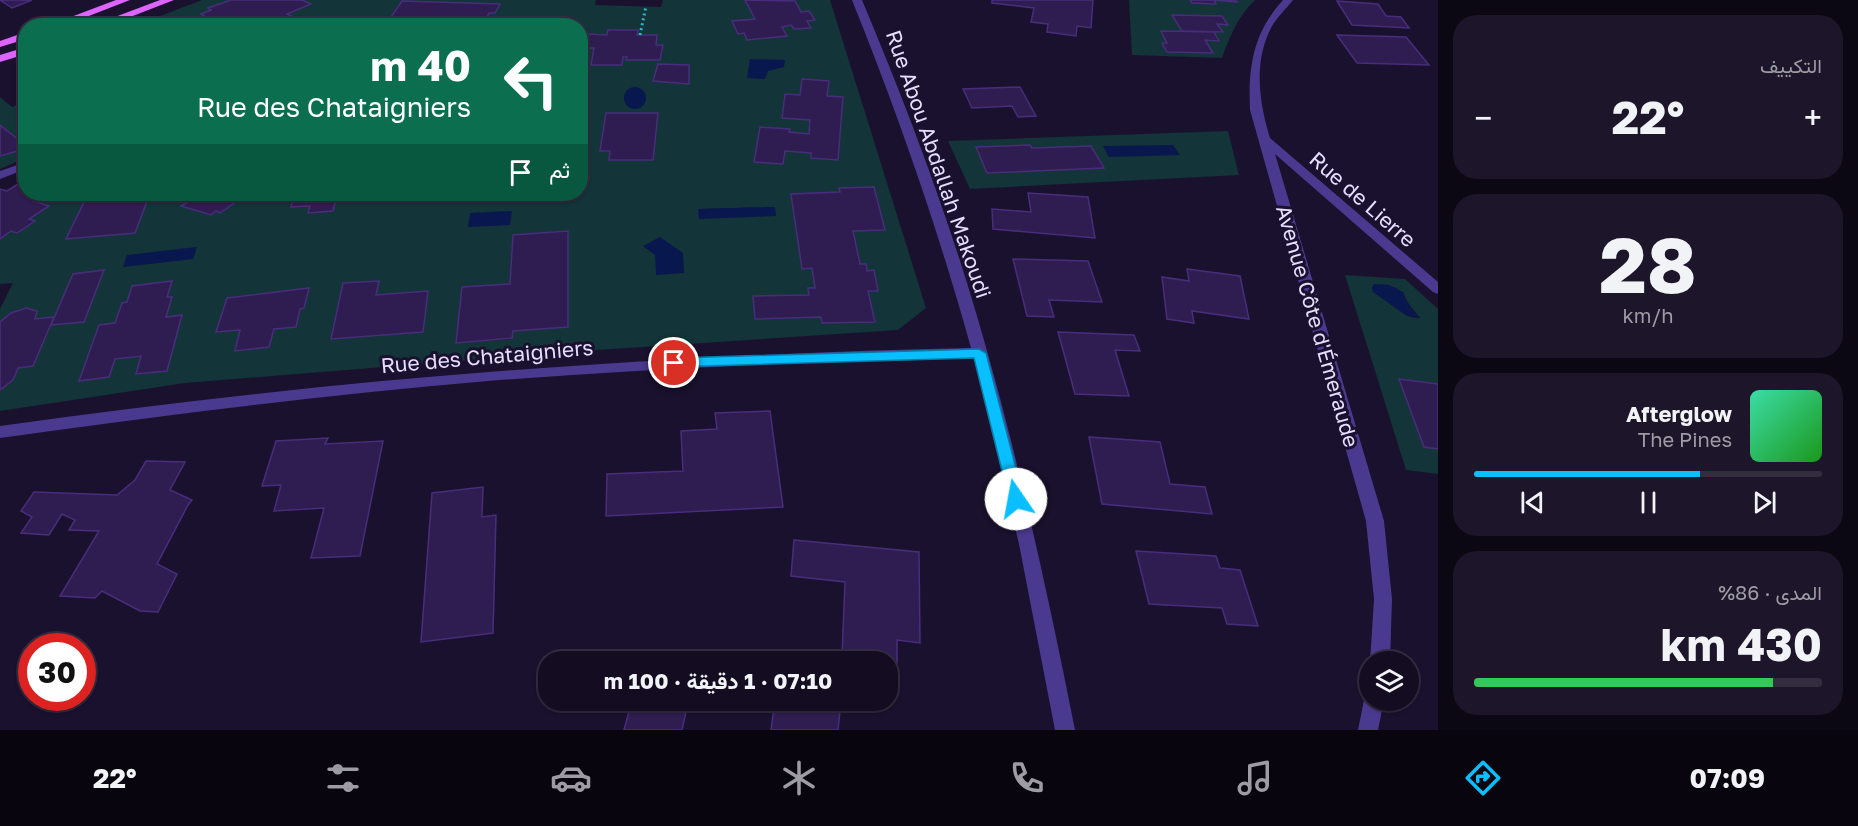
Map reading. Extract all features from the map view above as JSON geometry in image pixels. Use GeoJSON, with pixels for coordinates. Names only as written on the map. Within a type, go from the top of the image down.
{"type":"FeatureCollection","features":[{"type":"Feature","properties":{"kind":"main road"},"geometry":{"type":"LineString","coordinates":[[74,18],[125,0]]}},
{"type":"Feature","properties":{"kind":"main road"},"geometry":{"type":"LineString","coordinates":[[118,18],[169,0]]}},
{"type":"Feature","properties":{"kind":"main road"},"geometry":{"type":"LineString","coordinates":[[0,44],[18,38]]}},
{"type":"Feature","properties":{"kind":"main road"},"geometry":{"type":"LineString","coordinates":[[0,59],[18,53]]}},
{"type":"Feature","properties":{"kind":"street","name":"Rue Abou Abdallah Makoudi"},"geometry":{"type":"LineString","coordinates":[[857,0],[885,65],[928,182],[968,307],[1007,457],[1065,730]]}},
{"type":"Feature","properties":{"kind":"street","name":"Avenue Côte d'Émeraude"},"geometry":{"type":"LineString","coordinates":[[1288,0],[1269,21],[1257,49],[1254,90],[1263,138],[1375,521],[1383,599],[1381,651]]}},
{"type":"Feature","properties":{"kind":"street","name":"Rue de Lierre"},"geometry":{"type":"LineString","coordinates":[[1263,138],[1438,289]]}},
{"type":"Feature","properties":{"kind":"street"},"geometry":{"type":"LineString","coordinates":[[0,175],[18,168]]}},
{"type":"Feature","properties":{"kind":"street","name":"Rue des Chataigniers"},"geometry":{"type":"LineString","coordinates":[[0,432],[307,392],[529,373],[777,358],[979,353]]}},
{"type":"Feature","properties":{"kind":"street"},"geometry":{"type":"LineString","coordinates":[[1368,730],[1372,711]]}},
{"type":"Feature","properties":{"kind":"path"},"geometry":{"type":"LineString","coordinates":[[640,35],[646,6]]}},
{"type":"Feature","properties":{"kind":"green space"},"geometry":{"type":"Polygon","coordinates":[[[202,0],[231,0],[209,8],[211,10],[201,14],[208,18],[155,18],[202,0]]]}},
{"type":"Feature","properties":{"kind":"green space"},"geometry":{"type":"Polygon","coordinates":[[[302,0],[596,0],[595,5],[661,7],[663,0],[745,0],[755,19],[733,22],[738,34],[744,33],[747,40],[791,25],[794,29],[811,28],[807,21],[814,20],[809,11],[801,12],[785,0],[830,0],[926,308],[898,330],[582,351],[185,383],[0,411],[0,390],[13,380],[18,368],[33,366],[51,325],[84,322],[104,270],[73,274],[54,317],[35,319],[37,311],[26,308],[0,322],[0,309],[13,283],[0,284],[0,239],[11,231],[17,233],[34,222],[29,219],[48,206],[34,201],[182,201],[186,203],[182,206],[192,210],[195,208],[220,213],[233,201],[292,201],[291,207],[310,206],[309,213],[333,211],[335,201],[588,201],[588,18],[487,18],[489,13],[495,13],[499,5],[392,17],[409,18],[295,18],[287,14],[310,5],[302,0]],[[608,30],[607,35],[589,35],[594,48],[622,65],[623,57],[627,59],[662,55],[663,46],[656,45],[657,35],[637,35],[638,30],[608,30]],[[658,65],[654,81],[689,83],[689,65],[658,65]],[[803,79],[800,95],[785,94],[782,118],[810,120],[809,134],[789,132],[790,129],[760,127],[754,162],[783,164],[785,151],[811,153],[811,158],[838,160],[843,97],[827,96],[829,81],[803,79]],[[606,113],[600,151],[610,151],[609,160],[653,160],[658,114],[606,113]],[[874,187],[840,188],[840,192],[791,194],[802,268],[812,268],[815,288],[808,288],[809,295],[753,296],[755,318],[821,317],[822,323],[875,322],[868,291],[878,290],[874,271],[867,271],[866,264],[860,264],[853,231],[884,229],[874,187]],[[774,207],[699,209],[699,219],[774,207]],[[568,231],[513,235],[510,284],[462,287],[456,343],[512,339],[513,331],[568,327],[568,231]],[[378,281],[343,284],[331,339],[423,331],[376,295],[378,281]],[[308,288],[227,298],[217,331],[240,330],[235,350],[269,347],[274,329],[296,327],[300,309],[304,308],[308,288]]]}},
{"type":"Feature","properties":{"kind":"green space"},"geometry":{"type":"Polygon","coordinates":[[[1129,0],[1190,0],[1192,3],[1215,4],[1214,0],[1236,2],[1235,0],[1255,0],[1231,34],[1222,58],[1132,55],[1129,0]],[[1173,15],[1182,31],[1161,31],[1167,43],[1163,43],[1167,52],[1212,53],[1205,40],[1219,41],[1214,32],[1222,32],[1217,24],[1227,24],[1222,16],[1173,15]]]}},
{"type":"Feature","properties":{"kind":"green space"},"geometry":{"type":"Polygon","coordinates":[[[0,97],[12,107],[18,105],[18,139],[0,125],[0,97]]]}},
{"type":"Feature","properties":{"kind":"green space"},"geometry":{"type":"Polygon","coordinates":[[[1228,131],[1239,175],[970,189],[948,141],[1228,131]],[[1030,145],[976,147],[987,173],[1104,168],[1091,146],[1032,148],[1030,145]]]}},
{"type":"Feature","properties":{"kind":"green space"},"geometry":{"type":"Polygon","coordinates":[[[18,151],[18,161],[0,169],[0,156],[18,151]]]}},
{"type":"Feature","properties":{"kind":"green space"},"geometry":{"type":"Polygon","coordinates":[[[1345,275],[1405,279],[1438,309],[1438,384],[1399,379],[1424,447],[1438,449],[1438,474],[1406,470],[1345,275]],[[1381,284],[1402,311],[1407,315],[1420,318],[1396,288],[1381,284]]]}},
{"type":"Feature","properties":{"kind":"shaded area"},"geometry":{"type":"Polygon","coordinates":[[[750,59],[785,60],[784,67],[768,71],[765,79],[747,78],[750,59]]]}},
{"type":"Feature","properties":{"kind":"shaded area"},"geometry":{"type":"Polygon","coordinates":[[[635,87],[643,90],[646,98],[643,106],[635,109],[627,106],[624,98],[627,90],[635,87]]]}},
{"type":"Feature","properties":{"kind":"shaded area"},"geometry":{"type":"Polygon","coordinates":[[[1173,145],[1180,155],[1109,157],[1103,146],[1173,145]]]}},
{"type":"Feature","properties":{"kind":"shaded area"},"geometry":{"type":"Polygon","coordinates":[[[775,207],[776,216],[699,219],[698,209],[775,207]]]}},
{"type":"Feature","properties":{"kind":"shaded area"},"geometry":{"type":"Polygon","coordinates":[[[512,211],[510,225],[468,227],[470,213],[512,211]]]}},
{"type":"Feature","properties":{"kind":"shaded area"},"geometry":{"type":"Polygon","coordinates":[[[660,237],[683,253],[684,273],[656,275],[655,255],[643,246],[660,237]]]}},
{"type":"Feature","properties":{"kind":"shaded area"},"geometry":{"type":"Polygon","coordinates":[[[197,247],[193,259],[123,267],[127,255],[197,247]]]}},
{"type":"Feature","properties":{"kind":"shaded area"},"geometry":{"type":"Polygon","coordinates":[[[1374,284],[1389,285],[1403,292],[1410,307],[1420,318],[1407,316],[1373,292],[1374,284]]]}},
{"type":"Feature","properties":{"kind":"building"},"geometry":{"type":"Polygon","coordinates":[[[0,0],[32,0],[12,8],[0,0]]]}},
{"type":"Feature","properties":{"kind":"building"},"geometry":{"type":"Polygon","coordinates":[[[231,0],[302,0],[311,4],[287,14],[295,18],[207,18],[201,14],[211,10],[208,8],[231,0]]]}},
{"type":"Feature","properties":{"kind":"building"},"geometry":{"type":"Polygon","coordinates":[[[745,0],[795,1],[801,12],[809,11],[815,20],[807,21],[811,28],[794,29],[791,25],[782,27],[787,36],[747,40],[744,33],[738,34],[732,21],[755,19],[745,0]]]}},
{"type":"Feature","properties":{"kind":"building"},"geometry":{"type":"Polygon","coordinates":[[[992,0],[1093,0],[1091,28],[1077,26],[1076,36],[1047,32],[1048,24],[1031,22],[1034,8],[992,3],[992,0]]]}},
{"type":"Feature","properties":{"kind":"building"},"geometry":{"type":"Polygon","coordinates":[[[1190,0],[1214,0],[1216,4],[1192,3],[1190,0]]]}},
{"type":"Feature","properties":{"kind":"building"},"geometry":{"type":"Polygon","coordinates":[[[402,1],[500,4],[495,13],[489,13],[487,18],[391,17],[402,1]]]}},
{"type":"Feature","properties":{"kind":"building"},"geometry":{"type":"Polygon","coordinates":[[[1337,1],[1378,4],[1386,16],[1401,17],[1409,28],[1352,25],[1337,1]]]}},
{"type":"Feature","properties":{"kind":"building"},"geometry":{"type":"Polygon","coordinates":[[[1172,15],[1222,16],[1228,25],[1217,24],[1223,32],[1182,31],[1172,15]]]}},
{"type":"Feature","properties":{"kind":"building"},"geometry":{"type":"Polygon","coordinates":[[[608,30],[638,30],[637,35],[657,35],[656,45],[663,45],[660,60],[626,60],[627,57],[623,57],[622,65],[591,65],[594,48],[588,48],[589,34],[607,35],[608,30]]]}},
{"type":"Feature","properties":{"kind":"building"},"geometry":{"type":"Polygon","coordinates":[[[1161,31],[1214,32],[1219,41],[1205,40],[1213,53],[1167,52],[1162,43],[1167,43],[1161,31]]]}},
{"type":"Feature","properties":{"kind":"building"},"geometry":{"type":"Polygon","coordinates":[[[1337,35],[1406,37],[1429,65],[1357,63],[1337,35]]]}},
{"type":"Feature","properties":{"kind":"building"},"geometry":{"type":"Polygon","coordinates":[[[658,64],[689,65],[689,84],[653,81],[658,64]]]}},
{"type":"Feature","properties":{"kind":"building"},"geometry":{"type":"Polygon","coordinates":[[[802,79],[829,81],[827,96],[843,97],[838,160],[811,158],[811,153],[785,151],[783,164],[754,162],[760,127],[790,129],[789,132],[809,134],[810,120],[782,118],[785,94],[800,95],[802,79]]]}},
{"type":"Feature","properties":{"kind":"building"},"geometry":{"type":"Polygon","coordinates":[[[1020,87],[1036,116],[1018,117],[1012,106],[972,108],[963,89],[1020,87]]]}},
{"type":"Feature","properties":{"kind":"building"},"geometry":{"type":"Polygon","coordinates":[[[606,113],[658,113],[653,160],[609,160],[610,151],[600,151],[606,113]]]}},
{"type":"Feature","properties":{"kind":"building"},"geometry":{"type":"Polygon","coordinates":[[[0,125],[18,139],[18,151],[0,156],[0,125]]]}},
{"type":"Feature","properties":{"kind":"building"},"geometry":{"type":"Polygon","coordinates":[[[1030,145],[1032,148],[1091,146],[1104,168],[987,173],[976,147],[1030,145]]]}},
{"type":"Feature","properties":{"kind":"building"},"geometry":{"type":"Polygon","coordinates":[[[18,184],[18,201],[34,201],[49,206],[29,219],[35,221],[17,233],[11,231],[0,239],[0,189],[7,191],[18,184]]]}},
{"type":"Feature","properties":{"kind":"building"},"geometry":{"type":"Polygon","coordinates":[[[874,187],[885,230],[853,231],[860,264],[866,264],[867,271],[874,270],[878,291],[868,291],[875,322],[822,323],[821,317],[755,319],[753,296],[809,295],[808,288],[815,288],[812,268],[802,269],[791,194],[840,192],[839,188],[874,187]]]}},
{"type":"Feature","properties":{"kind":"building"},"geometry":{"type":"Polygon","coordinates":[[[1028,193],[1088,197],[1095,238],[993,229],[992,209],[1031,212],[1028,193]]]}},
{"type":"Feature","properties":{"kind":"building"},"geometry":{"type":"Polygon","coordinates":[[[85,201],[147,201],[135,233],[66,239],[85,201]]]}},
{"type":"Feature","properties":{"kind":"building"},"geometry":{"type":"Polygon","coordinates":[[[182,201],[237,201],[220,213],[216,211],[211,215],[181,206],[186,203],[182,201]]]}},
{"type":"Feature","properties":{"kind":"building"},"geometry":{"type":"Polygon","coordinates":[[[292,201],[335,201],[333,211],[308,213],[310,206],[291,207],[292,201]]]}},
{"type":"Feature","properties":{"kind":"building"},"geometry":{"type":"Polygon","coordinates":[[[568,231],[568,327],[513,331],[512,338],[456,343],[462,287],[510,284],[513,235],[568,231]]]}},
{"type":"Feature","properties":{"kind":"building"},"geometry":{"type":"Polygon","coordinates":[[[1013,259],[1088,261],[1102,302],[1049,300],[1054,317],[1027,316],[1013,259]]]}},
{"type":"Feature","properties":{"kind":"building"},"geometry":{"type":"Polygon","coordinates":[[[1187,269],[1240,276],[1249,319],[1192,311],[1194,323],[1167,319],[1162,277],[1189,281],[1187,269]]]}},
{"type":"Feature","properties":{"kind":"building"},"geometry":{"type":"Polygon","coordinates":[[[104,270],[84,322],[51,325],[73,274],[104,270]]]}},
{"type":"Feature","properties":{"kind":"building"},"geometry":{"type":"Polygon","coordinates":[[[172,281],[167,297],[172,297],[166,317],[182,315],[167,371],[136,374],[141,356],[115,359],[109,377],[79,381],[99,325],[115,323],[122,303],[127,302],[132,286],[172,281]]]}},
{"type":"Feature","properties":{"kind":"building"},"geometry":{"type":"Polygon","coordinates":[[[379,281],[376,295],[428,291],[423,332],[331,339],[343,283],[379,281]]]}},
{"type":"Feature","properties":{"kind":"building"},"geometry":{"type":"Polygon","coordinates":[[[309,288],[304,308],[300,309],[296,327],[274,329],[269,347],[235,351],[240,330],[216,332],[227,298],[309,288]]]}},
{"type":"Feature","properties":{"kind":"building"},"geometry":{"type":"Polygon","coordinates":[[[26,308],[37,311],[35,319],[54,317],[33,366],[18,368],[13,380],[0,390],[0,322],[11,313],[26,308]]]}},
{"type":"Feature","properties":{"kind":"building"},"geometry":{"type":"Polygon","coordinates":[[[1058,332],[1134,335],[1140,351],[1115,350],[1129,396],[1075,394],[1058,332]]]}},
{"type":"Feature","properties":{"kind":"building"},"geometry":{"type":"Polygon","coordinates":[[[1399,379],[1438,384],[1438,449],[1424,447],[1399,379]]]}},
{"type":"Feature","properties":{"kind":"building"},"geometry":{"type":"Polygon","coordinates":[[[770,411],[783,507],[606,516],[607,474],[683,471],[681,431],[717,429],[715,413],[770,411]]]}},
{"type":"Feature","properties":{"kind":"building"},"geometry":{"type":"Polygon","coordinates":[[[1089,437],[1160,442],[1170,484],[1205,487],[1212,514],[1102,504],[1089,437]]]}},
{"type":"Feature","properties":{"kind":"building"},"geometry":{"type":"Polygon","coordinates":[[[328,438],[325,444],[383,441],[360,556],[311,558],[324,508],[274,511],[281,485],[262,486],[276,441],[328,438]]]}},
{"type":"Feature","properties":{"kind":"building"},"geometry":{"type":"Polygon","coordinates":[[[146,461],[185,462],[170,490],[192,500],[157,564],[177,574],[158,612],[140,611],[102,591],[95,598],[60,596],[99,531],[69,530],[75,520],[62,514],[49,535],[21,533],[32,517],[21,511],[34,492],[117,495],[135,480],[146,461]]]}},
{"type":"Feature","properties":{"kind":"building"},"geometry":{"type":"Polygon","coordinates":[[[483,487],[482,517],[496,515],[493,633],[421,642],[432,493],[483,487]]]}},
{"type":"Feature","properties":{"kind":"building"},"geometry":{"type":"Polygon","coordinates":[[[794,540],[919,552],[920,643],[897,640],[897,651],[842,651],[845,582],[791,576],[794,540]]]}},
{"type":"Feature","properties":{"kind":"building"},"geometry":{"type":"Polygon","coordinates":[[[1136,551],[1216,556],[1220,568],[1240,570],[1258,626],[1227,624],[1222,608],[1149,604],[1136,551]]]}},
{"type":"Feature","properties":{"kind":"building"},"geometry":{"type":"Polygon","coordinates":[[[629,711],[686,711],[682,730],[624,730],[629,711]]]}},
{"type":"Feature","properties":{"kind":"building"},"geometry":{"type":"Polygon","coordinates":[[[774,711],[840,711],[838,730],[771,730],[774,711]]]}},
{"type":"Feature","properties":{"kind":"route"},"geometry":{"type":"LineString","coordinates":[[674,363],[824,356],[979,353],[1016,499]]}}]}
